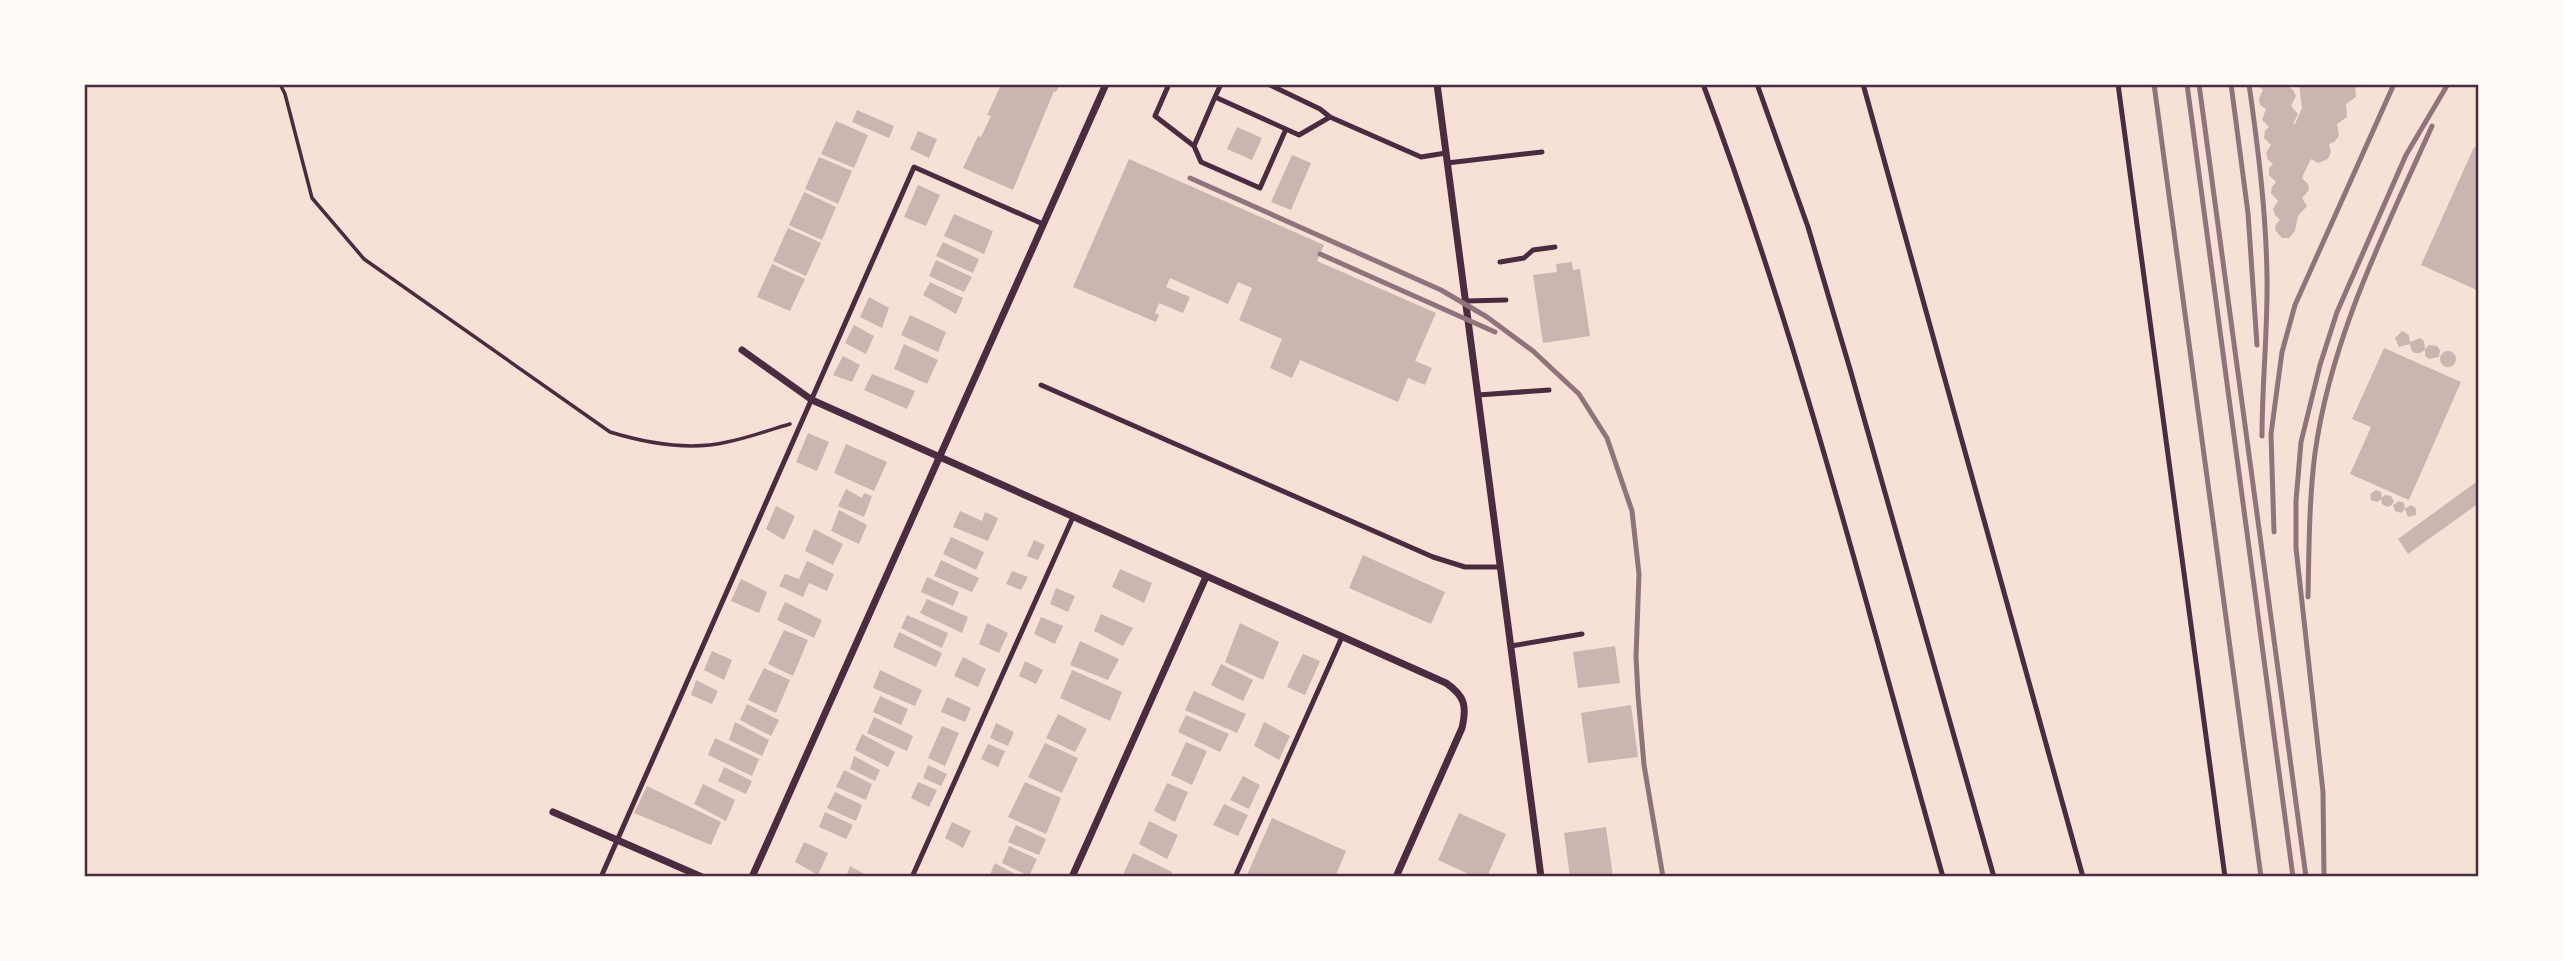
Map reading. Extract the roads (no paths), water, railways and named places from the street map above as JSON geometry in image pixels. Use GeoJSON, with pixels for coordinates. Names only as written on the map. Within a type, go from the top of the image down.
{"type":"FeatureCollection","features":[{"type":"Feature","properties":{"kind":"street"},"geometry":{"type":"LineString","coordinates":[[752,877],[1106,84]]}},
{"type":"Feature","properties":{"kind":"street"},"geometry":{"type":"LineString","coordinates":[[1437,84],[1541,877]]}},
{"type":"Feature","properties":{"kind":"street"},"geometry":{"type":"LineString","coordinates":[[742,350],[813,400],[1457,691],[1465,701],[1466,713],[1462,728],[1396,877]]}},
{"type":"Feature","properties":{"kind":"street"},"geometry":{"type":"LineString","coordinates":[[1072,877],[1206,577]]}},
{"type":"Feature","properties":{"kind":"street"},"geometry":{"type":"LineString","coordinates":[[553,812],[702,877]]}},
{"type":"Feature","properties":{"kind":"lane"},"geometry":{"type":"LineString","coordinates":[[1169,84],[1155,116],[1194,146],[1201,162],[1260,188],[1286,129]]}},
{"type":"Feature","properties":{"kind":"lane"},"geometry":{"type":"LineString","coordinates":[[1194,146],[1221,84]]}},
{"type":"Feature","properties":{"kind":"lane"},"geometry":{"type":"LineString","coordinates":[[1268,84],[1320,109],[1329,117],[1422,157],[1446,153]]}},
{"type":"Feature","properties":{"kind":"lane"},"geometry":{"type":"LineString","coordinates":[[1703,84],[1738,176],[1776,293],[1943,877]]}},
{"type":"Feature","properties":{"kind":"lane"},"geometry":{"type":"LineString","coordinates":[[1757,84],[1808,226],[1994,877]]}},
{"type":"Feature","properties":{"kind":"lane"},"geometry":{"type":"LineString","coordinates":[[1863,84],[2083,877]]}},
{"type":"Feature","properties":{"kind":"lane"},"geometry":{"type":"LineString","coordinates":[[2118,84],[2225,877]]}},
{"type":"Feature","properties":{"kind":"lane"},"geometry":{"type":"LineString","coordinates":[[1215,97],[1299,135],[1329,117]]}},
{"type":"Feature","properties":{"kind":"lane"},"geometry":{"type":"LineString","coordinates":[[1447,163],[1542,152]]}},
{"type":"Feature","properties":{"kind":"lane"},"geometry":{"type":"LineString","coordinates":[[601,877],[915,167],[1043,224]]}},
{"type":"Feature","properties":{"kind":"lane"},"geometry":{"type":"LineString","coordinates":[[1500,262],[1524,258],[1533,250],[1555,247]]}},
{"type":"Feature","properties":{"kind":"lane"},"geometry":{"type":"LineString","coordinates":[[1466,301],[1506,300]]}},
{"type":"Feature","properties":{"kind":"lane"},"geometry":{"type":"LineString","coordinates":[[1041,385],[1433,557],[1465,567],[1500,566]]}},
{"type":"Feature","properties":{"kind":"lane"},"geometry":{"type":"LineString","coordinates":[[1478,395],[1549,390]]}},
{"type":"Feature","properties":{"kind":"lane"},"geometry":{"type":"LineString","coordinates":[[912,877],[1073,517]]}},
{"type":"Feature","properties":{"kind":"lane"},"geometry":{"type":"LineString","coordinates":[[1511,646],[1582,634]]}},
{"type":"Feature","properties":{"kind":"lane"},"geometry":{"type":"LineString","coordinates":[[1235,877],[1342,637]]}},
{"type":"Feature","properties":{"kind":"railway"},"geometry":{"type":"LineString","coordinates":[[2154,84],[2261,877]]}},
{"type":"Feature","properties":{"kind":"railway"},"geometry":{"type":"LineString","coordinates":[[2187,84],[2293,877]]}},
{"type":"Feature","properties":{"kind":"railway"},"geometry":{"type":"LineString","coordinates":[[2199,84],[2306,877]]}},
{"type":"Feature","properties":{"kind":"railway"},"geometry":{"type":"LineString","coordinates":[[2231,84],[2248,213],[2257,345]]}},
{"type":"Feature","properties":{"kind":"railway"},"geometry":{"type":"LineString","coordinates":[[2249,84],[2261,180],[2267,276],[2262,436]]}},
{"type":"Feature","properties":{"kind":"railway"},"geometry":{"type":"LineString","coordinates":[[2274,532],[2271,434],[2282,352],[2295,305],[2394,84]]}},
{"type":"Feature","properties":{"kind":"railway"},"geometry":{"type":"LineString","coordinates":[[2324,877],[2323,792],[2296,548],[2296,501],[2301,442],[2320,365],[2337,312],[2406,155],[2448,84]]}},
{"type":"Feature","properties":{"kind":"railway"},"geometry":{"type":"LineString","coordinates":[[2308,597],[2313,471],[2333,368],[2362,285],[2432,126]]}},
{"type":"Feature","properties":{"kind":"railway"},"geometry":{"type":"LineString","coordinates":[[1190,178],[1441,290],[1487,317],[1533,351],[1579,394],[1607,438],[1632,511],[1639,574],[1636,657],[1638,695],[1644,765],[1663,877]]}},
{"type":"Feature","properties":{"kind":"railway"},"geometry":{"type":"LineString","coordinates":[[1320,254],[1495,332]]}}]}
